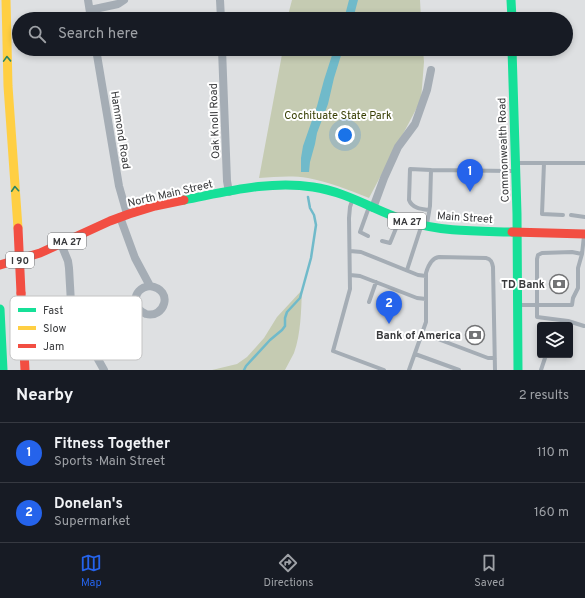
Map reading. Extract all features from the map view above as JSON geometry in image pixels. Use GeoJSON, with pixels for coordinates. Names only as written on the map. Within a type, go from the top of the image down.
{"type":"FeatureCollection","features":[{"type":"Feature","properties":{"kind":"main road","name":"I 90"},"geometry":{"type":"LineString","coordinates":[[6,0],[8,82],[21,296]]}},
{"type":"Feature","properties":{"kind":"main road"},"geometry":{"type":"LineString","coordinates":[[511,0],[512,12]]}},
{"type":"Feature","properties":{"kind":"main road","name":"Commonwealth Road"},"geometry":{"type":"LineString","coordinates":[[512,56],[516,167],[518,370]]}},
{"type":"Feature","properties":{"kind":"main road","name":"North Main Street"},"geometry":{"type":"LineString","coordinates":[[2,264],[27,258],[124,216],[158,206],[229,192],[272,186],[302,186]]}},
{"type":"Feature","properties":{"kind":"main road","name":"Main Street"},"geometry":{"type":"LineString","coordinates":[[302,186],[327,190],[424,226],[451,230],[584,234]]}},
{"type":"Feature","properties":{"kind":"main road"},"geometry":{"type":"LineString","coordinates":[[0,309],[3,370]]}},
{"type":"Feature","properties":{"kind":"main road","name":"I 90"},"geometry":{"type":"LineString","coordinates":[[24,360],[25,370]]}},
{"type":"Feature","properties":{"kind":"street"},"geometry":{"type":"LineString","coordinates":[[88,0],[90,10],[118,4],[124,0]]}},
{"type":"Feature","properties":{"kind":"street"},"geometry":{"type":"LineString","coordinates":[[220,0],[221,12]]}},
{"type":"Feature","properties":{"kind":"street","name":"Hammond Road"},"geometry":{"type":"LineString","coordinates":[[97,56],[124,216],[134,254],[150,286]]}},
{"type":"Feature","properties":{"kind":"street","name":"Oak Knoll Road"},"geometry":{"type":"LineString","coordinates":[[222,56],[227,176],[229,192]]}},
{"type":"Feature","properties":{"kind":"street"},"geometry":{"type":"LineString","coordinates":[[371,207],[398,148],[415,124],[427,90],[431,70]]}},
{"type":"Feature","properties":{"kind":"street"},"geometry":{"type":"LineString","coordinates":[[61,244],[66,255],[69,268],[71,296]]}},
{"type":"Feature","properties":{"kind":"street"},"geometry":{"type":"LineString","coordinates":[[98,360],[104,370]]}},
{"type":"Feature","properties":{"kind":"lane"},"geometry":{"type":"LineString","coordinates":[[544,163],[542,214],[563,215]]}},
{"type":"Feature","properties":{"kind":"lane"},"geometry":{"type":"LineString","coordinates":[[430,210],[412,206],[409,200],[410,169],[431,170],[516,167],[544,163],[585,163]]}},
{"type":"Feature","properties":{"kind":"lane"},"geometry":{"type":"LineString","coordinates":[[407,270],[430,210],[431,170]]}},
{"type":"Feature","properties":{"kind":"lane"},"geometry":{"type":"LineString","coordinates":[[353,199],[350,207],[350,294],[333,351],[384,370]]}},
{"type":"Feature","properties":{"kind":"lane"},"geometry":{"type":"LineString","coordinates":[[368,236],[360,232],[371,207]]}},
{"type":"Feature","properties":{"kind":"lane"},"geometry":{"type":"LineString","coordinates":[[571,215],[585,217]]}},
{"type":"Feature","properties":{"kind":"lane"},"geometry":{"type":"LineString","coordinates":[[382,241],[390,243],[400,218]]}},
{"type":"Feature","properties":{"kind":"lane"},"geometry":{"type":"LineString","coordinates":[[518,305],[572,305],[573,298],[578,288],[578,268],[582,254],[584,234]]}},
{"type":"Feature","properties":{"kind":"lane"},"geometry":{"type":"LineString","coordinates":[[350,251],[361,252],[418,275],[426,276]]}},
{"type":"Feature","properties":{"kind":"lane"},"geometry":{"type":"LineString","coordinates":[[582,254],[572,252],[542,252],[538,255],[537,317],[568,321],[584,326]]}},
{"type":"Feature","properties":{"kind":"lane"},"geometry":{"type":"LineString","coordinates":[[408,370],[426,322],[426,276],[430,264],[436,257],[483,257],[490,260],[493,267],[495,370]]}},
{"type":"Feature","properties":{"kind":"lane"},"geometry":{"type":"LineString","coordinates":[[350,275],[360,276],[417,298],[426,299]]}},
{"type":"Feature","properties":{"kind":"lane"},"geometry":{"type":"LineString","coordinates":[[369,302],[376,282]]}},
{"type":"Feature","properties":{"kind":"lane"},"geometry":{"type":"LineString","coordinates":[[422,333],[488,358],[494,358]]}},
{"type":"Feature","properties":{"kind":"lane"},"geometry":{"type":"LineString","coordinates":[[415,354],[459,370]]}},
{"type":"Feature","properties":{"kind":"lane"},"geometry":{"type":"LineString","coordinates":[[541,370],[545,358]]}},
{"type":"Feature","properties":{"kind":"green space"},"geometry":{"type":"Polygon","coordinates":[[[292,0],[420,0],[421,12],[289,12],[292,0]]]}},
{"type":"Feature","properties":{"kind":"green space","name":"Cochituate State Park"},"geometry":{"type":"Polygon","coordinates":[[[282,56],[424,56],[421,100],[369,198],[331,184],[308,178],[289,176],[259,178],[282,56]]]}},
{"type":"Feature","properties":{"kind":"green space"},"geometry":{"type":"Polygon","coordinates":[[[302,290],[298,338],[294,353],[285,370],[212,370],[237,364],[247,357],[264,338],[277,317],[302,290]]]}},
{"type":"Feature","properties":{"kind":"water"},"geometry":{"type":"Polygon","coordinates":[[[349,0],[358,0],[355,12],[346,12],[349,0]]]}},
{"type":"Feature","properties":{"kind":"water"},"geometry":{"type":"Polygon","coordinates":[[[332,56],[341,56],[328,104],[317,133],[309,172],[301,172],[303,146],[317,106],[332,56]]]}},
{"type":"Feature","properties":{"kind":"waterway"},"geometry":{"type":"LineString","coordinates":[[244,370],[270,340],[282,330],[285,326],[287,312],[300,298],[311,258],[316,225],[308,197]]}},
{"type":"Feature","properties":{"kind":"traffic: fast"},"geometry":{"type":"LineString","coordinates":[[511,0],[512,12]]}},
{"type":"Feature","properties":{"kind":"traffic: fast"},"geometry":{"type":"LineString","coordinates":[[512,56],[517,214],[518,370]]}},
{"type":"Feature","properties":{"kind":"traffic: fast"},"geometry":{"type":"LineString","coordinates":[[184,200],[248,188],[297,185],[338,193],[398,218],[435,228],[512,232]]}},
{"type":"Feature","properties":{"kind":"traffic: fast"},"geometry":{"type":"LineString","coordinates":[[0,309],[3,370]]}},
{"type":"Feature","properties":{"kind":"traffic: slow"},"geometry":{"type":"LineString","coordinates":[[6,0],[8,86],[18,228]]}},
{"type":"Feature","properties":{"kind":"traffic: jam"},"geometry":{"type":"LineString","coordinates":[[0,265],[40,253],[110,221],[129,214],[155,206],[184,200]]}},
{"type":"Feature","properties":{"kind":"traffic: jam"},"geometry":{"type":"LineString","coordinates":[[18,228],[21,293]]}},
{"type":"Feature","properties":{"kind":"traffic: jam"},"geometry":{"type":"LineString","coordinates":[[512,232],[585,234]]}},
{"type":"Feature","properties":{"kind":"traffic: jam"},"geometry":{"type":"LineString","coordinates":[[24,360],[25,370]]}},
{"type":"Feature","properties":{"kind":"place","name":"Fitness Together"},"geometry":{"type":"Point","coordinates":[470,192]}},
{"type":"Feature","properties":{"kind":"place","name":"TD Bank"},"geometry":{"type":"Point","coordinates":[559,284]}},
{"type":"Feature","properties":{"kind":"place","name":"Donelan's"},"geometry":{"type":"Point","coordinates":[389,324]}},
{"type":"Feature","properties":{"kind":"place","name":"Bank of America"},"geometry":{"type":"Point","coordinates":[475,335]}}]}
